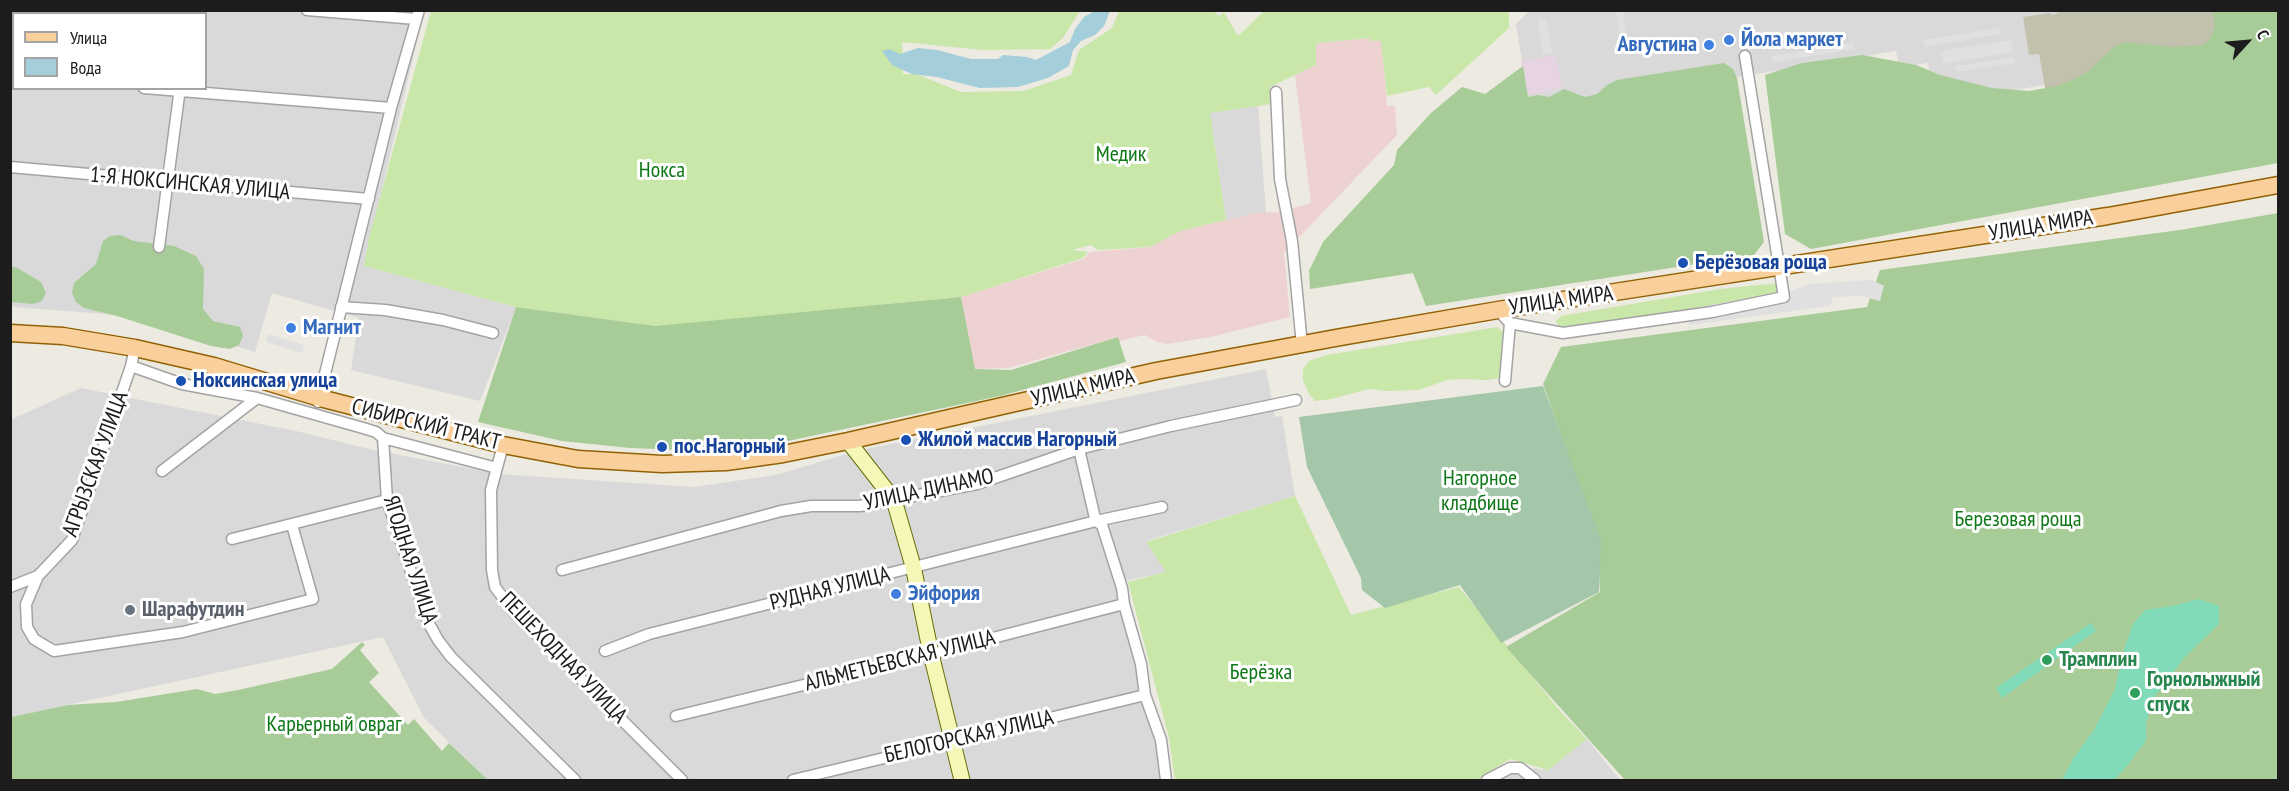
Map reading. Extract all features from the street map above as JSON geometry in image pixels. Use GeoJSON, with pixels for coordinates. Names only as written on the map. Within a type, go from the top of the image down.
{"type":"FeatureCollection","features":[{"type":"Feature","properties":{"kind":"main road","name":"УЛИЦА МИРА"},"geometry":{"type":"LineString","coordinates":[[848,441],[1156,371],[1498,310],[2108,216],[2278,185]]}},
{"type":"Feature","properties":{"kind":"main road","name":"СИБИРСКИЙ ТРАКТ"},"geometry":{"type":"LineString","coordinates":[[10,333],[63,336],[135,348],[213,366],[320,398],[503,445],[578,459],[662,464],[726,462],[848,441]]}},
{"type":"Feature","properties":{"kind":"street"},"geometry":{"type":"LineString","coordinates":[[307,10],[417,14],[391,108],[315,414]]}},
{"type":"Feature","properties":{"kind":"street"},"geometry":{"type":"LineString","coordinates":[[1498,310],[1510,323],[1563,333],[1712,312],[1784,297],[1745,56]]}},
{"type":"Feature","properties":{"kind":"street"},"geometry":{"type":"LineString","coordinates":[[159,247],[180,90],[391,108]]}},
{"type":"Feature","properties":{"kind":"street"},"geometry":{"type":"LineString","coordinates":[[1276,92],[1280,179],[1292,241],[1302,345]]}},
{"type":"Feature","properties":{"kind":"street","name":"1-Я НОКСИНСКАЯ УЛИЦА"},"geometry":{"type":"LineString","coordinates":[[10,168],[369,199]]}},
{"type":"Feature","properties":{"kind":"street"},"geometry":{"type":"LineString","coordinates":[[341,307],[386,310],[443,320],[492,333]]}},
{"type":"Feature","properties":{"kind":"street"},"geometry":{"type":"LineString","coordinates":[[1504,381],[1510,323]]}},
{"type":"Feature","properties":{"kind":"street","name":"АГРЫЗСКАЯ УЛИЦА"},"geometry":{"type":"LineString","coordinates":[[10,587],[38,576],[72,540],[131,366],[135,348]]}},
{"type":"Feature","properties":{"kind":"street"},"geometry":{"type":"LineString","coordinates":[[131,366],[182,384],[257,398],[376,432],[383,438],[497,468]]}},
{"type":"Feature","properties":{"kind":"street"},"geometry":{"type":"LineString","coordinates":[[162,471],[257,398]]}},
{"type":"Feature","properties":{"kind":"street","name":"УЛИЦА ДИНАМО"},"geometry":{"type":"LineString","coordinates":[[562,570],[781,511],[811,506],[860,506],[977,484],[1079,449],[1171,426],[1296,400]]}},
{"type":"Feature","properties":{"kind":"street","name":"ЯГОДНАЯ УЛИЦА"},"geometry":{"type":"LineString","coordinates":[[383,438],[387,500],[428,622],[438,640],[451,657],[575,780]]}},
{"type":"Feature","properties":{"kind":"street"},"geometry":{"type":"LineString","coordinates":[[848,441],[894,500],[913,566],[931,654],[962,780]]}},
{"type":"Feature","properties":{"kind":"street","name":"ПЕШЕХОДНАЯ УЛИЦА"},"geometry":{"type":"LineString","coordinates":[[503,445],[490,490],[492,570],[495,587],[512,610],[682,780]]}},
{"type":"Feature","properties":{"kind":"street"},"geometry":{"type":"LineString","coordinates":[[1079,449],[1096,521],[1102,525],[1122,588],[1124,604],[1141,664],[1145,695],[1161,740],[1166,780]]}},
{"type":"Feature","properties":{"kind":"street"},"geometry":{"type":"LineString","coordinates":[[232,538],[387,500]]}},
{"type":"Feature","properties":{"kind":"street","name":"РУДНАЯ УЛИЦА"},"geometry":{"type":"LineString","coordinates":[[605,651],[649,633],[1096,521],[1162,507]]}},
{"type":"Feature","properties":{"kind":"street"},"geometry":{"type":"LineString","coordinates":[[38,576],[26,604],[27,627],[34,639],[54,651],[183,632],[313,599],[292,525]]}},
{"type":"Feature","properties":{"kind":"street","name":"АЛЬМЕТЬЕВСКАЯ УЛИЦА"},"geometry":{"type":"LineString","coordinates":[[676,716],[1124,604]]}},
{"type":"Feature","properties":{"kind":"street","name":"БЕЛОГОРСКАЯ УЛИЦА"},"geometry":{"type":"LineString","coordinates":[[793,780],[1145,695]]}},
{"type":"Feature","properties":{"kind":"street"},"geometry":{"type":"LineString","coordinates":[[1487,780],[1510,768],[1520,768],[1535,780]]}},
{"type":"Feature","properties":{"kind":"shaded area"},"geometry":{"type":"Polygon","coordinates":[[[1530,10],[2234,10],[2045,85],[1934,103],[1928,63],[1899,67],[1896,51],[1530,111],[1516,24],[1530,10]]]}},
{"type":"Feature","properties":{"kind":"shaded area"},"geometry":{"type":"Polygon","coordinates":[[[2065,10],[2234,11],[2240,46],[2047,98],[2039,54],[2029,55],[2023,17],[2050,13],[2053,15],[2065,10]]]}},
{"type":"Feature","properties":{"kind":"shaded area"},"geometry":{"type":"Polygon","coordinates":[[[10,11],[424,11],[364,266],[516,307],[480,401],[351,370],[359,318],[272,293],[255,352],[133,316],[11,307],[10,11]]]}},
{"type":"Feature","properties":{"kind":"shaded area"},"geometry":{"type":"Polygon","coordinates":[[[1616,11],[1623,11],[1629,48],[1623,49],[1616,11]]]}},
{"type":"Feature","properties":{"kind":"shaded area"},"geometry":{"type":"Polygon","coordinates":[[[1546,18],[1552,53],[1543,54],[1538,22],[1546,18]]]}},
{"type":"Feature","properties":{"kind":"shaded area"},"geometry":{"type":"Polygon","coordinates":[[[2000,28],[2001,34],[1924,47],[1923,40],[2000,28]]]}},
{"type":"Feature","properties":{"kind":"shaded area"},"geometry":{"type":"Polygon","coordinates":[[[1369,38],[1370,41],[1382,41],[1387,106],[1395,106],[1397,135],[1284,253],[1290,317],[1211,337],[1167,344],[1157,342],[1145,335],[1119,341],[1118,337],[1008,368],[974,369],[961,297],[1083,259],[1090,252],[1150,247],[1180,231],[1256,213],[1278,212],[1311,203],[1295,75],[1316,65],[1316,45],[1318,43],[1369,38]]]}},
{"type":"Feature","properties":{"kind":"shaded area"},"geometry":{"type":"Polygon","coordinates":[[[2011,40],[2013,52],[1943,64],[1940,51],[2011,40]]]}},
{"type":"Feature","properties":{"kind":"shaded area"},"geometry":{"type":"Polygon","coordinates":[[[1853,43],[1854,49],[1773,62],[1772,56],[1853,43]]]}},
{"type":"Feature","properties":{"kind":"shaded area"},"geometry":{"type":"Polygon","coordinates":[[[1556,55],[1562,88],[1527,95],[1521,61],[1556,55]]]}},
{"type":"Feature","properties":{"kind":"shaded area"},"geometry":{"type":"Polygon","coordinates":[[[2014,57],[2015,63],[1957,72],[1956,66],[2014,57]]]}},
{"type":"Feature","properties":{"kind":"shaded area"},"geometry":{"type":"Polygon","coordinates":[[[1258,106],[1266,213],[1226,220],[1210,113],[1258,106]]]}},
{"type":"Feature","properties":{"kind":"shaded area"},"geometry":{"type":"Polygon","coordinates":[[[1872,280],[1884,286],[1880,301],[1861,296],[1833,297],[1830,306],[1689,325],[1689,311],[1700,307],[1794,290],[1808,284],[1872,280]]]}},
{"type":"Feature","properties":{"kind":"shaded area"},"geometry":{"type":"Polygon","coordinates":[[[268,334],[304,345],[302,353],[266,342],[268,334]]]}},
{"type":"Feature","properties":{"kind":"shaded area"},"geometry":{"type":"Polygon","coordinates":[[[1266,369],[1275,417],[1282,416],[1295,496],[1146,541],[1166,572],[1121,582],[1163,780],[488,780],[424,718],[383,637],[11,717],[10,420],[81,388],[498,474],[694,487],[776,475],[856,451],[1266,369]]]}},
{"type":"Feature","properties":{"kind":"shaded area"},"geometry":{"type":"Polygon","coordinates":[[[1587,739],[1620,780],[1487,780],[1510,766],[1548,770],[1587,739]]]}},
{"type":"Feature","properties":{"kind":"green space","name":"Нокса"},"geometry":{"type":"Polygon","coordinates":[[[431,11],[1080,11],[1063,38],[1050,49],[983,50],[902,42],[903,74],[916,74],[961,92],[1024,91],[1071,75],[1079,50],[1112,28],[1119,11],[1213,11],[1219,16],[1224,12],[1238,36],[1264,11],[1509,11],[1509,28],[1436,95],[1429,87],[1387,96],[1381,41],[1370,41],[1369,38],[1318,43],[1316,45],[1316,65],[1270,87],[1271,104],[1210,113],[1226,220],[1180,231],[1150,247],[1098,250],[1091,245],[1072,250],[1088,252],[1083,258],[961,297],[887,304],[687,330],[516,307],[364,266],[369,238],[431,11]]]}},
{"type":"Feature","properties":{"kind":"green space"},"geometry":{"type":"Polygon","coordinates":[[[2278,11],[2278,163],[1811,249],[1785,234],[1765,75],[1802,63],[1862,55],[1916,65],[1940,75],[1992,88],[2029,91],[2057,86],[2074,79],[2087,72],[2115,46],[2126,42],[2173,47],[2202,45],[2210,39],[2215,27],[2213,12],[2278,11]]]}},
{"type":"Feature","properties":{"kind":"green space"},"geometry":{"type":"Polygon","coordinates":[[[1724,63],[1733,69],[1737,78],[1764,242],[1754,255],[1426,306],[1413,273],[1310,289],[1309,271],[1323,242],[1394,165],[1397,150],[1431,113],[1462,87],[1485,94],[1523,66],[1528,97],[1538,95],[1549,97],[1564,89],[1585,97],[1597,94],[1617,80],[1724,63]]]}},
{"type":"Feature","properties":{"kind":"green space","name":"Березовая роща"},"geometry":{"type":"Polygon","coordinates":[[[2278,213],[2278,780],[1625,780],[1506,647],[1600,592],[1598,540],[1543,384],[1561,347],[1867,307],[1880,270],[2180,230],[2278,213]]]}},
{"type":"Feature","properties":{"kind":"green space"},"geometry":{"type":"Polygon","coordinates":[[[120,235],[134,241],[174,246],[196,256],[204,269],[203,309],[213,321],[240,327],[243,336],[239,345],[230,349],[211,346],[84,308],[76,302],[72,293],[74,283],[96,264],[103,241],[110,236],[120,235]]]}},
{"type":"Feature","properties":{"kind":"green space"},"geometry":{"type":"Polygon","coordinates":[[[11,266],[41,282],[46,293],[42,301],[33,304],[11,302],[11,266]]]}},
{"type":"Feature","properties":{"kind":"green space"},"geometry":{"type":"Polygon","coordinates":[[[1778,283],[1779,292],[1687,310],[1564,328],[1556,321],[1561,316],[1720,289],[1778,283]]]}},
{"type":"Feature","properties":{"kind":"green space"},"geometry":{"type":"Polygon","coordinates":[[[961,297],[975,369],[1011,370],[1118,337],[1126,362],[1000,396],[736,452],[630,448],[562,441],[478,422],[516,307],[656,326],[961,297]]]}},
{"type":"Feature","properties":{"kind":"green space"},"geometry":{"type":"Polygon","coordinates":[[[1497,327],[1510,337],[1505,377],[1488,380],[1447,380],[1419,390],[1369,389],[1315,401],[1303,380],[1303,369],[1309,361],[1327,355],[1497,327]]]}},
{"type":"Feature","properties":{"kind":"green space","name":"Нагорное кладбище"},"geometry":{"type":"Polygon","coordinates":[[[1543,386],[1601,540],[1599,592],[1501,643],[1460,585],[1385,608],[1362,590],[1361,578],[1307,467],[1299,417],[1543,386]]]}},
{"type":"Feature","properties":{"kind":"green space","name":"Берёзка"},"geometry":{"type":"Polygon","coordinates":[[[1295,496],[1351,615],[1459,587],[1561,712],[1587,739],[1548,770],[1510,759],[1477,780],[1175,780],[1169,738],[1128,582],[1166,572],[1146,542],[1295,496]]]}},
{"type":"Feature","properties":{"kind":"green space","name":"Горнолыжный спуск"},"geometry":{"type":"Polygon","coordinates":[[[2199,599],[2219,606],[2219,624],[2185,657],[2155,696],[2146,723],[2146,741],[2114,780],[2062,780],[2073,759],[2094,730],[2115,689],[2123,652],[2133,624],[2145,610],[2199,599]]]}},
{"type":"Feature","properties":{"kind":"green space","name":"Трамплин"},"geometry":{"type":"Polygon","coordinates":[[[2091,623],[2096,631],[2002,698],[1996,688],[2091,623]]]}},
{"type":"Feature","properties":{"kind":"green space","name":"Карьерный овраг"},"geometry":{"type":"Polygon","coordinates":[[[362,642],[365,645],[360,650],[379,673],[369,682],[408,725],[414,719],[442,751],[449,743],[488,780],[11,780],[11,717],[68,705],[116,702],[197,689],[215,694],[238,690],[332,669],[362,642]]]}},
{"type":"Feature","properties":{"kind":"water"},"geometry":{"type":"Polygon","coordinates":[[[1110,11],[1104,26],[1095,35],[1081,41],[1073,50],[1069,66],[1048,78],[1018,87],[980,88],[937,77],[912,74],[892,65],[882,51],[889,49],[900,54],[918,48],[937,50],[971,59],[998,59],[1003,55],[1036,60],[1070,42],[1075,29],[1084,17],[1093,12],[1110,11]]]}},
{"type":"Feature","properties":{"kind":"place","name":"Йола маркет"},"geometry":{"type":"Point","coordinates":[1729,40]}},
{"type":"Feature","properties":{"kind":"place","name":"Августина"},"geometry":{"type":"Point","coordinates":[1709,45]}},
{"type":"Feature","properties":{"kind":"place","name":"Берёзовая роща"},"geometry":{"type":"Point","coordinates":[1683,263]}},
{"type":"Feature","properties":{"kind":"place","name":"Магнит"},"geometry":{"type":"Point","coordinates":[291,328]}},
{"type":"Feature","properties":{"kind":"place","name":"Ноксинская улица"},"geometry":{"type":"Point","coordinates":[181,381]}},
{"type":"Feature","properties":{"kind":"place","name":"Жилой массив Нагорный"},"geometry":{"type":"Point","coordinates":[906,440]}},
{"type":"Feature","properties":{"kind":"place","name":"пос.Нагорный"},"geometry":{"type":"Point","coordinates":[662,447]}},
{"type":"Feature","properties":{"kind":"place","name":"Эйфория"},"geometry":{"type":"Point","coordinates":[896,594]}},
{"type":"Feature","properties":{"kind":"place","name":"Шарафутдин"},"geometry":{"type":"Point","coordinates":[130,610]}},
{"type":"Feature","properties":{"kind":"place","name":"Трамплин"},"geometry":{"type":"Point","coordinates":[2047,660]}},
{"type":"Feature","properties":{"kind":"place","name":"Горнолыжный спуск"},"geometry":{"type":"Point","coordinates":[2135,693]}},
{"type":"Feature","properties":{"kind":"park label","name":"Медик"},"geometry":{"type":"Point","coordinates":[1121,155]}}]}
